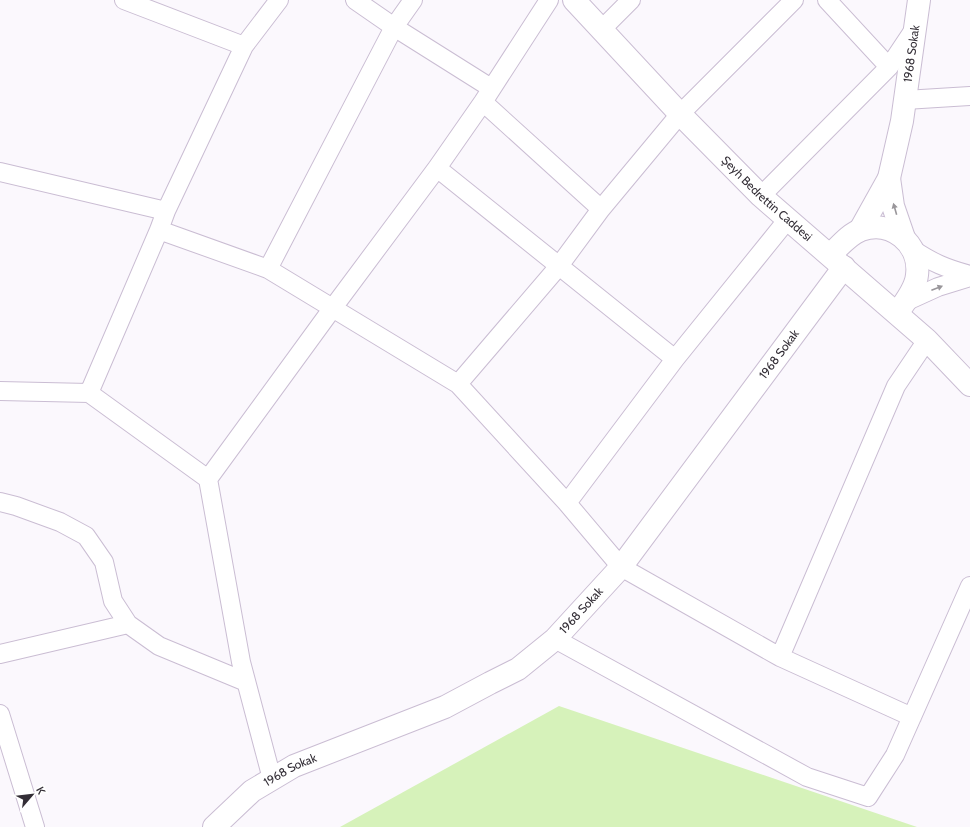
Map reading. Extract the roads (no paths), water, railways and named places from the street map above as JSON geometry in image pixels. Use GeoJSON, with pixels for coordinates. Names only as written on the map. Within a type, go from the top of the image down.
{"type":"FeatureCollection","features":[{"type":"Feature","properties":{"kind":"street"},"geometry":{"type":"LineString","coordinates":[[124,0],[244,46]]}},
{"type":"Feature","properties":{"kind":"street"},"geometry":{"type":"LineString","coordinates":[[89,393],[166,211],[244,46],[278,0]]}},
{"type":"Feature","properties":{"kind":"street"},"geometry":{"type":"LineString","coordinates":[[355,0],[487,95],[601,209]]}},
{"type":"Feature","properties":{"kind":"street"},"geometry":{"type":"LineString","coordinates":[[268,269],[394,27],[413,0]]}},
{"type":"Feature","properties":{"kind":"street"},"geometry":{"type":"LineString","coordinates":[[208,479],[437,168],[549,0]]}},
{"type":"Feature","properties":{"kind":"street","name":"Şeyh Bedrettin Caddesi"},"geometry":{"type":"LineString","coordinates":[[574,0],[680,114],[761,196],[837,261],[901,308],[927,340],[970,385]]}},
{"type":"Feature","properties":{"kind":"street"},"geometry":{"type":"LineString","coordinates":[[601,30],[631,0]]}},
{"type":"Feature","properties":{"kind":"street"},"geometry":{"type":"LineString","coordinates":[[458,384],[559,266],[601,209],[680,114],[794,0]]}},
{"type":"Feature","properties":{"kind":"street"},"geometry":{"type":"LineString","coordinates":[[827,0],[889,67]]}},
{"type":"Feature","properties":{"kind":"street","name":"1968 Sokak"},"geometry":{"type":"LineString","coordinates":[[889,178],[902,121],[919,0]]}},
{"type":"Feature","properties":{"kind":"street"},"geometry":{"type":"LineString","coordinates":[[761,196],[889,67],[916,27]]}},
{"type":"Feature","properties":{"kind":"street"},"geometry":{"type":"LineString","coordinates":[[905,100],[970,96]]}},
{"type":"Feature","properties":{"kind":"street"},"geometry":{"type":"LineString","coordinates":[[437,168],[675,359]]}},
{"type":"Feature","properties":{"kind":"street"},"geometry":{"type":"LineString","coordinates":[[0,172],[166,211]]}},
{"type":"Feature","properties":{"kind":"street"},"geometry":{"type":"LineString","coordinates":[[860,230],[889,178]]}},
{"type":"Feature","properties":{"kind":"street"},"geometry":{"type":"LineString","coordinates":[[889,178],[893,206],[917,264],[917,276],[901,308]]}},
{"type":"Feature","properties":{"kind":"street"},"geometry":{"type":"LineString","coordinates":[[567,503],[675,359],[788,219]]}},
{"type":"Feature","properties":{"kind":"street"},"geometry":{"type":"LineString","coordinates":[[860,230],[874,227],[888,229],[932,262],[970,276]]}},
{"type":"Feature","properties":{"kind":"street"},"geometry":{"type":"LineString","coordinates":[[159,230],[268,269],[458,384],[567,503],[621,567],[780,657],[912,717]]}},
{"type":"Feature","properties":{"kind":"street","name":"1968 Sokak"},"geometry":{"type":"LineString","coordinates":[[214,827],[252,791],[294,766],[445,707],[490,682],[518,669],[555,639],[621,567],[837,261],[846,240],[860,230]]}},
{"type":"Feature","properties":{"kind":"street"},"geometry":{"type":"LineString","coordinates":[[901,308],[938,287],[970,276]]}},
{"type":"Feature","properties":{"kind":"street"},"geometry":{"type":"LineString","coordinates":[[780,657],[896,386],[927,340]]}},
{"type":"Feature","properties":{"kind":"street"},"geometry":{"type":"LineString","coordinates":[[0,391],[89,393],[208,479],[240,662],[272,779]]}},
{"type":"Feature","properties":{"kind":"street"},"geometry":{"type":"LineString","coordinates":[[0,502],[16,506],[60,522],[86,536],[104,562],[113,601],[128,624],[159,646],[246,682]]}},
{"type":"Feature","properties":{"kind":"street"},"geometry":{"type":"LineString","coordinates":[[555,639],[807,777],[868,797],[895,755],[970,586]]}},
{"type":"Feature","properties":{"kind":"street"},"geometry":{"type":"LineString","coordinates":[[0,654],[128,624]]}},
{"type":"Feature","properties":{"kind":"street"},"geometry":{"type":"LineString","coordinates":[[0,714],[35,827]]}}]}
